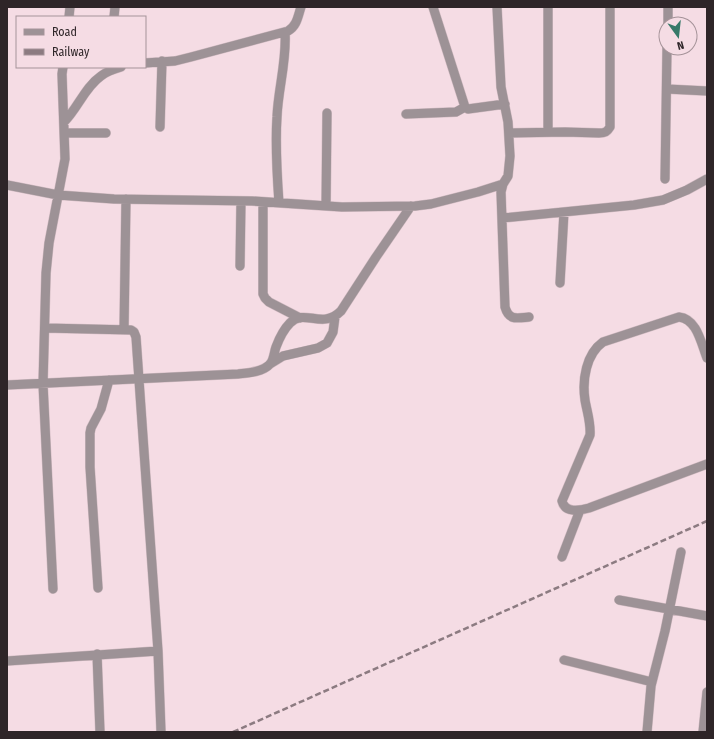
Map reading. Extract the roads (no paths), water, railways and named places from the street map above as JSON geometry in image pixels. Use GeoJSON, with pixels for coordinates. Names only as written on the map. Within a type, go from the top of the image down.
{"type":"FeatureCollection","features":[{"type":"Feature","properties":{"kind":"street"},"geometry":{"type":"LineString","coordinates":[[146,63],[191,57],[285,32],[293,29],[301,7]]}},
{"type":"Feature","properties":{"kind":"street"},"geometry":{"type":"LineString","coordinates":[[433,7],[465,107]]}},
{"type":"Feature","properties":{"kind":"street"},"geometry":{"type":"LineString","coordinates":[[498,7],[501,87],[505,104],[510,170],[501,192],[505,307],[506,313],[509,316],[515,318],[529,317]]}},
{"type":"Feature","properties":{"kind":"street"},"geometry":{"type":"LineString","coordinates":[[548,7],[548,132]]}},
{"type":"Feature","properties":{"kind":"street"},"geometry":{"type":"LineString","coordinates":[[508,133],[608,132],[610,127],[610,7]]}},
{"type":"Feature","properties":{"kind":"street"},"geometry":{"type":"LineString","coordinates":[[279,203],[276,118],[286,46],[285,32]]}},
{"type":"Feature","properties":{"kind":"street"},"geometry":{"type":"LineString","coordinates":[[665,179],[667,56]]}},
{"type":"Feature","properties":{"kind":"street"},"geometry":{"type":"LineString","coordinates":[[160,127],[162,61]]}},
{"type":"Feature","properties":{"kind":"street"},"geometry":{"type":"LineString","coordinates":[[53,589],[43,384],[44,328],[46,273],[49,243],[65,159],[63,68]]}},
{"type":"Feature","properties":{"kind":"street"},"geometry":{"type":"LineString","coordinates":[[64,122],[71,115],[93,82],[101,75],[118,68]]}},
{"type":"Feature","properties":{"kind":"street"},"geometry":{"type":"LineString","coordinates":[[666,89],[707,91]]}},
{"type":"Feature","properties":{"kind":"street"},"geometry":{"type":"LineString","coordinates":[[406,114],[450,113],[456,112],[465,107],[468,109],[505,104]]}},
{"type":"Feature","properties":{"kind":"street"},"geometry":{"type":"LineString","coordinates":[[326,206],[327,113]]}},
{"type":"Feature","properties":{"kind":"street"},"geometry":{"type":"LineString","coordinates":[[65,133],[106,133]]}},
{"type":"Feature","properties":{"kind":"street"},"geometry":{"type":"LineString","coordinates":[[502,218],[634,205],[663,200],[687,190],[707,179]]}},
{"type":"Feature","properties":{"kind":"street"},"geometry":{"type":"LineString","coordinates":[[7,185],[58,195],[126,199],[240,201],[326,206],[411,206],[431,204],[503,184]]}},
{"type":"Feature","properties":{"kind":"street"},"geometry":{"type":"LineString","coordinates":[[124,330],[126,199]]}},
{"type":"Feature","properties":{"kind":"street"},"geometry":{"type":"LineString","coordinates":[[240,201],[240,266]]}},
{"type":"Feature","properties":{"kind":"street"},"geometry":{"type":"LineString","coordinates":[[263,202],[263,294],[269,302],[300,318]]}},
{"type":"Feature","properties":{"kind":"street"},"geometry":{"type":"LineString","coordinates":[[270,364],[276,347],[286,327],[291,322],[307,317],[329,320],[336,317],[411,206]]}},
{"type":"Feature","properties":{"kind":"street"},"geometry":{"type":"LineString","coordinates":[[560,283],[564,212]]}},
{"type":"Feature","properties":{"kind":"street"},"geometry":{"type":"LineString","coordinates":[[7,385],[238,374],[263,369],[283,356],[318,348],[328,343],[333,332],[336,317]]}},
{"type":"Feature","properties":{"kind":"street"},"geometry":{"type":"LineString","coordinates":[[707,358],[692,324],[685,318],[679,317],[603,342],[596,347],[586,368],[584,388],[585,401],[591,428],[590,435],[562,501],[565,508],[580,510],[589,508],[707,464]]}},
{"type":"Feature","properties":{"kind":"street"},"geometry":{"type":"LineString","coordinates":[[44,328],[131,330],[136,337],[158,651],[161,732]]}},
{"type":"Feature","properties":{"kind":"street"},"geometry":{"type":"LineString","coordinates":[[98,588],[90,467],[90,433],[101,409],[110,380]]}},
{"type":"Feature","properties":{"kind":"street"},"geometry":{"type":"LineString","coordinates":[[562,557],[580,510]]}},
{"type":"Feature","properties":{"kind":"street"},"geometry":{"type":"LineString","coordinates":[[647,732],[652,682],[670,609],[681,552]]}},
{"type":"Feature","properties":{"kind":"street"},"geometry":{"type":"LineString","coordinates":[[619,600],[707,616]]}},
{"type":"Feature","properties":{"kind":"street"},"geometry":{"type":"LineString","coordinates":[[7,661],[158,651]]}},
{"type":"Feature","properties":{"kind":"street"},"geometry":{"type":"LineString","coordinates":[[97,654],[100,732]]}},
{"type":"Feature","properties":{"kind":"street"},"geometry":{"type":"LineString","coordinates":[[564,660],[652,682]]}},
{"type":"Feature","properties":{"kind":"street"},"geometry":{"type":"LineString","coordinates":[[703,732],[707,692]]}},
{"type":"Feature","properties":{"kind":"railway"},"geometry":{"type":"LineString","coordinates":[[233,732],[707,521]]}}]}
